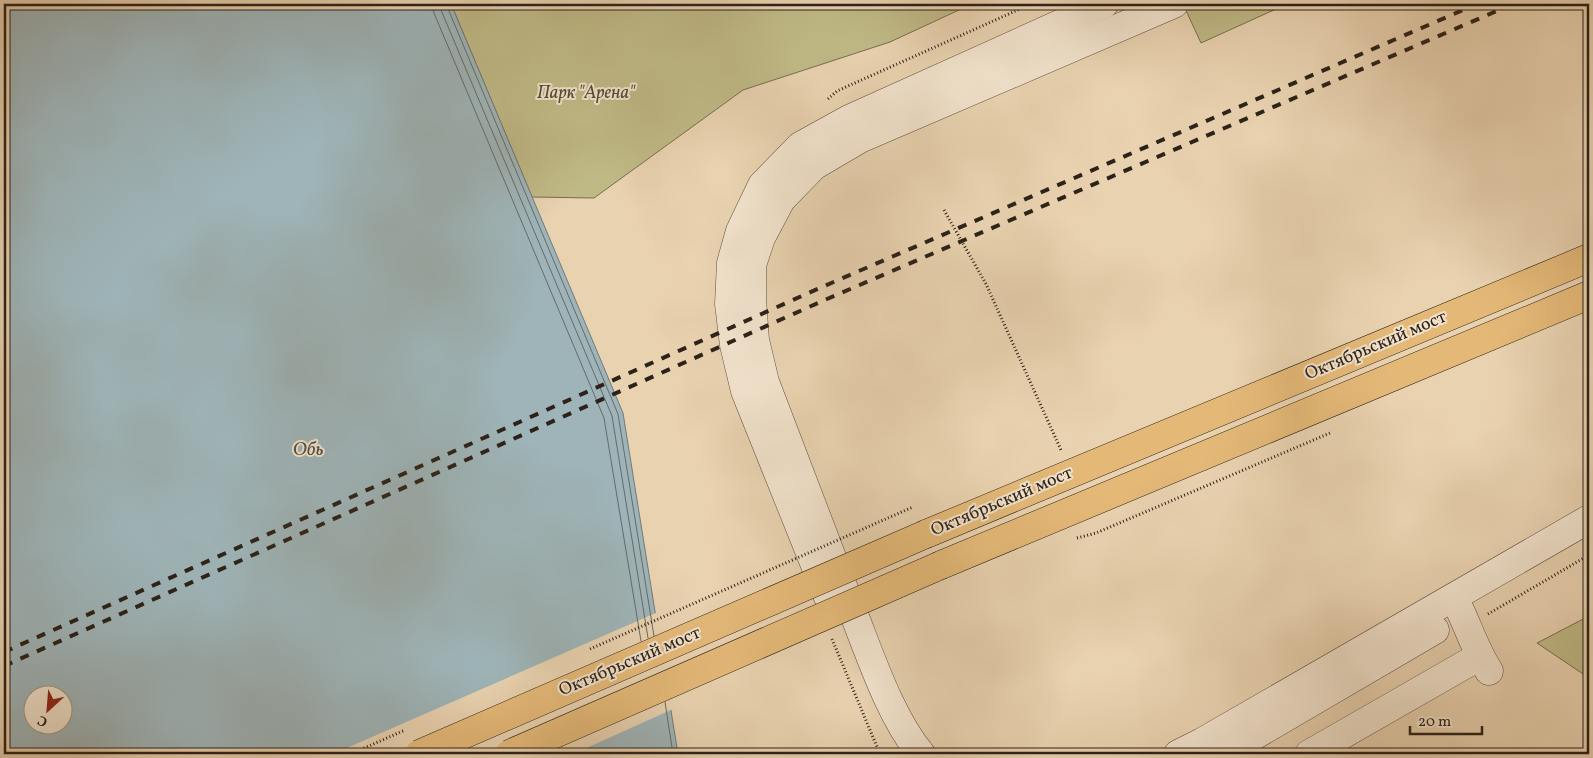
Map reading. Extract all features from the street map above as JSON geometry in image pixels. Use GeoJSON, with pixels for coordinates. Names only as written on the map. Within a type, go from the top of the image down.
{"type":"FeatureCollection","features":[{"type":"Feature","properties":{"kind":"main road","name":"Октябрьский мост"},"geometry":{"type":"LineString","coordinates":[[419,754],[926,534],[1589,258]]}},
{"type":"Feature","properties":{"kind":"main road","name":"Октябрьский мост"},"geometry":{"type":"LineString","coordinates":[[509,754],[941,565],[1589,296]]}},
{"type":"Feature","properties":{"kind":"street"},"geometry":{"type":"LineString","coordinates":[[897,754],[875,715],[745,391],[734,345],[729,304],[731,263],[740,231],[762,185],[800,146],[849,120],[1104,4]]}},
{"type":"Feature","properties":{"kind":"street"},"geometry":{"type":"LineString","coordinates":[[921,754],[908,739],[892,707],[765,382],[755,340],[752,299],[752,265],[761,238],[781,200],[814,166],[860,139],[1174,4]]}},
{"type":"Feature","properties":{"kind":"street"},"geometry":{"type":"LineString","coordinates":[[1223,754],[1459,606],[1589,519]]}},
{"type":"Feature","properties":{"kind":"street"},"geometry":{"type":"LineString","coordinates":[[1178,754],[1589,540]]}},
{"type":"Feature","properties":{"kind":"street"},"geometry":{"type":"LineString","coordinates":[[1309,754],[1484,664],[1459,606]]}},
{"type":"Feature","properties":{"kind":"path"},"geometry":{"type":"LineString","coordinates":[[944,210],[986,284],[1062,454]]}},
{"type":"Feature","properties":{"kind":"path","name":"Октябрьский мост"},"geometry":{"type":"LineString","coordinates":[[586,651],[913,507]]}},
{"type":"Feature","properties":{"kind":"path"},"geometry":{"type":"LineString","coordinates":[[351,754],[405,730]]}},
{"type":"Feature","properties":{"kind":"green space","name":"Парк \"Арена\""},"geometry":{"type":"Polygon","coordinates":[[[451,4],[972,4],[890,42],[743,90],[594,198],[532,197],[451,4]]]}},
{"type":"Feature","properties":{"kind":"green space"},"geometry":{"type":"Polygon","coordinates":[[[1183,4],[1287,4],[1201,43],[1183,4]]]}},
{"type":"Feature","properties":{"kind":"green space"},"geometry":{"type":"Polygon","coordinates":[[[1589,616],[1589,678],[1537,643],[1589,616]]]}},
{"type":"Feature","properties":{"kind":"water","name":"Обь"},"geometry":{"type":"Polygon","coordinates":[[[4,4],[451,4],[623,413],[678,754],[4,754],[4,4]]]}},
{"type":"Feature","properties":{"kind":"pier"},"geometry":{"type":"Polygon","coordinates":[[[658,612],[673,709],[573,754],[333,754],[658,612]]]}},
{"type":"Feature","properties":{"kind":"railway"},"geometry":{"type":"LineString","coordinates":[[4,652],[822,287],[1477,4]]}},
{"type":"Feature","properties":{"kind":"railway"},"geometry":{"type":"LineString","coordinates":[[4,666],[827,299],[1513,4]]}}]}
